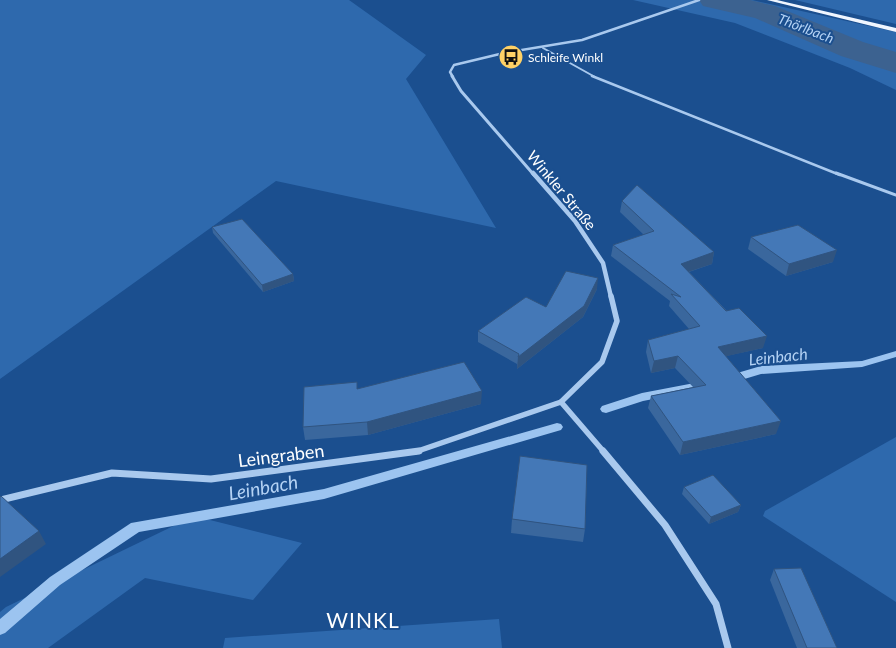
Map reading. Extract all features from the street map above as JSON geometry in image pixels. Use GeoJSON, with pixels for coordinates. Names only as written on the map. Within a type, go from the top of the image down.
{"type":"FeatureCollection","features":[{"type":"Feature","properties":{"kind":"main road"},"geometry":{"type":"LineString","coordinates":[[770,0],[896,30]]}},
{"type":"Feature","properties":{"kind":"street","name":"Winkler Straße"},"geometry":{"type":"LineString","coordinates":[[561,402],[602,362],[617,322],[603,263],[575,221],[461,91],[450,72],[454,65],[504,53],[544,48],[582,40],[699,0]]}},
{"type":"Feature","properties":{"kind":"street","name":"Leingraben"},"geometry":{"type":"LineString","coordinates":[[0,500],[112,473],[211,479],[412,454],[561,402]]}},
{"type":"Feature","properties":{"kind":"street"},"geometry":{"type":"LineString","coordinates":[[561,402],[665,526],[716,604],[728,648]]}},
{"type":"Feature","properties":{"kind":"lane"},"geometry":{"type":"LineString","coordinates":[[544,48],[562,61],[621,88],[720,129],[896,195]]}},
{"type":"Feature","properties":{"kind":"shaded area"},"geometry":{"type":"Polygon","coordinates":[[[0,0],[349,0],[426,55],[406,79],[496,228],[276,181],[0,379],[0,0]]]}},
{"type":"Feature","properties":{"kind":"shaded area"},"geometry":{"type":"Polygon","coordinates":[[[633,0],[698,0],[763,15],[846,53],[896,70],[896,90],[850,68],[735,23],[633,0]]]}},
{"type":"Feature","properties":{"kind":"shaded area"},"geometry":{"type":"Polygon","coordinates":[[[722,0],[752,0],[896,32],[896,61],[767,11],[722,0]]]}},
{"type":"Feature","properties":{"kind":"shaded area"},"geometry":{"type":"Polygon","coordinates":[[[795,0],[896,0],[896,24],[795,0]]]}},
{"type":"Feature","properties":{"kind":"shaded area"},"geometry":{"type":"Polygon","coordinates":[[[896,437],[896,602],[763,516],[765,511],[896,437]]]}},
{"type":"Feature","properties":{"kind":"shaded area"},"geometry":{"type":"Polygon","coordinates":[[[194,516],[302,543],[253,600],[145,578],[48,648],[0,648],[0,612],[6,607],[194,516]]]}},
{"type":"Feature","properties":{"kind":"shaded area"},"geometry":{"type":"Polygon","coordinates":[[[499,619],[502,648],[223,648],[225,638],[499,619]]]}},
{"type":"Feature","properties":{"kind":"building"},"geometry":{"type":"Polygon","coordinates":[[[637,185],[714,252],[681,264],[726,311],[739,308],[767,336],[718,347],[781,421],[683,442],[651,396],[706,385],[678,356],[654,361],[648,340],[700,326],[671,294],[681,297],[613,245],[654,231],[622,201],[637,185]]]}},
{"type":"Feature","properties":{"kind":"building"},"geometry":{"type":"Polygon","coordinates":[[[242,219],[293,274],[262,285],[212,227],[242,219]]]}},
{"type":"Feature","properties":{"kind":"building"},"geometry":{"type":"Polygon","coordinates":[[[798,225],[837,250],[789,264],[751,237],[798,225]]]}},
{"type":"Feature","properties":{"kind":"building"},"geometry":{"type":"Polygon","coordinates":[[[566,271],[598,278],[584,306],[518,357],[519,354],[478,331],[526,297],[546,307],[566,271]]]}},
{"type":"Feature","properties":{"kind":"building"},"geometry":{"type":"Polygon","coordinates":[[[464,362],[482,391],[367,422],[303,427],[304,387],[357,382],[357,389],[464,362]]]}},
{"type":"Feature","properties":{"kind":"building"},"geometry":{"type":"Polygon","coordinates":[[[520,456],[587,465],[585,529],[512,519],[520,456]]]}},
{"type":"Feature","properties":{"kind":"building"},"geometry":{"type":"Polygon","coordinates":[[[713,475],[741,505],[711,517],[684,487],[713,475]]]}},
{"type":"Feature","properties":{"kind":"building"},"geometry":{"type":"Polygon","coordinates":[[[0,497],[39,531],[0,559],[0,497]]]}},
{"type":"Feature","properties":{"kind":"building"},"geometry":{"type":"Polygon","coordinates":[[[801,568],[837,648],[807,648],[774,569],[801,568]]]}},
{"type":"Feature","properties":{"kind":"waterway","name":"Thörlbach"},"geometry":{"type":"LineString","coordinates":[[713,0],[765,12],[852,49],[896,63]]}},
{"type":"Feature","properties":{"kind":"waterway","name":"Leinbach"},"geometry":{"type":"LineString","coordinates":[[731,379],[761,370],[862,364],[896,354]]}},
{"type":"Feature","properties":{"kind":"waterway","name":"Leinbach"},"geometry":{"type":"LineString","coordinates":[[606,409],[642,397],[705,385]]}},
{"type":"Feature","properties":{"kind":"waterway","name":"Leinbach"},"geometry":{"type":"LineString","coordinates":[[0,628],[55,581],[136,527],[324,494],[557,427]]}},
{"type":"Feature","properties":{"kind":"place","name":"Schleife Winkl"},"geometry":{"type":"Point","coordinates":[511,57]}},
{"type":"Feature","properties":{"kind":"district","name":"WINKL"},"geometry":{"type":"Point","coordinates":[363,619]}}]}
